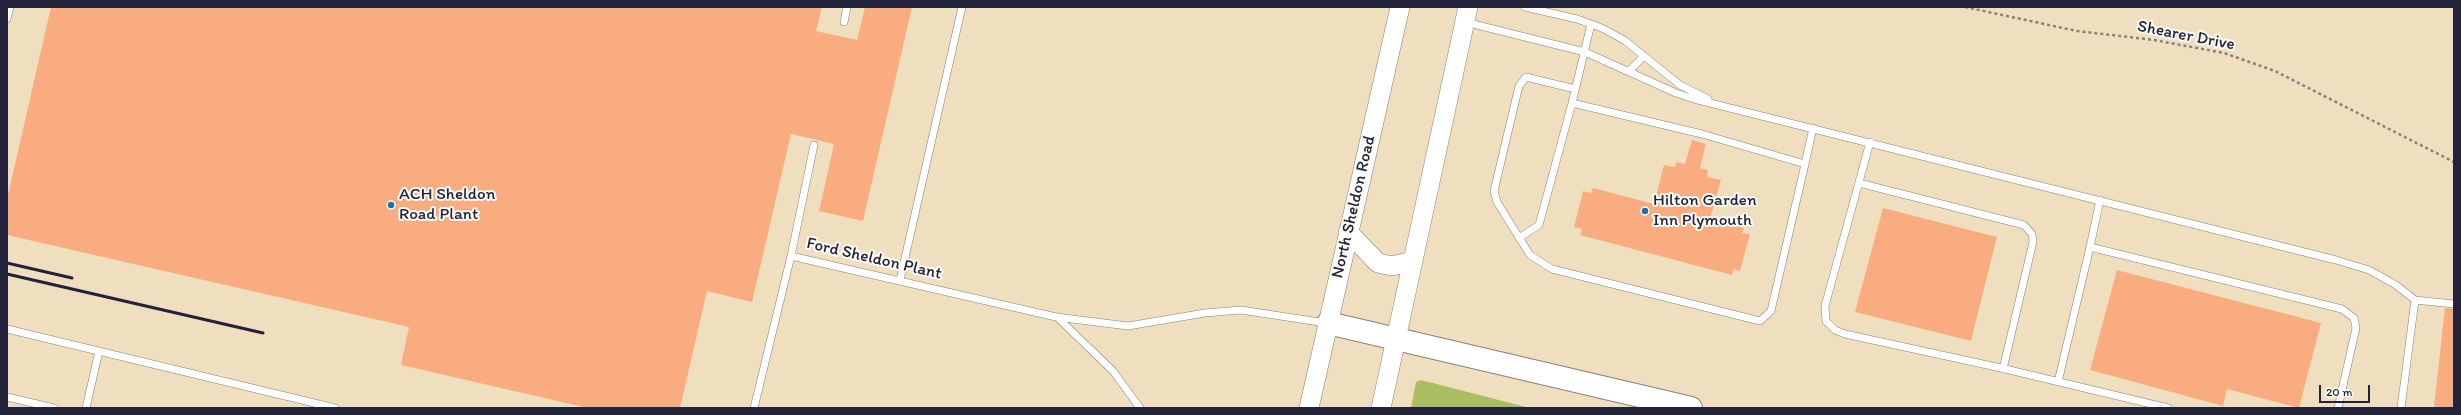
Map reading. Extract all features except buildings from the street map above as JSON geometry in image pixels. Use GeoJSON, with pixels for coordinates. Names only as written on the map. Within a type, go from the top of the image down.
{"type":"FeatureCollection","features":[{"type":"Feature","properties":{"kind":"highway"},"geometry":{"type":"LineString","coordinates":[[1328,323],[1690,408]]}},
{"type":"Feature","properties":{"kind":"main road","name":"North Sheldon Road"},"geometry":{"type":"LineString","coordinates":[[1309,408],[1400,7]]}},
{"type":"Feature","properties":{"kind":"main road"},"geometry":{"type":"LineString","coordinates":[[1381,408],[1466,14]]}},
{"type":"Feature","properties":{"kind":"main road"},"geometry":{"type":"LineString","coordinates":[[1348,232],[1378,263],[1392,266],[1413,261]]}},
{"type":"Feature","properties":{"kind":"lane"},"geometry":{"type":"LineString","coordinates":[[7,20],[10,7]]}},
{"type":"Feature","properties":{"kind":"lane"},"geometry":{"type":"LineString","coordinates":[[844,22],[847,7]]}},
{"type":"Feature","properties":{"kind":"lane"},"geometry":{"type":"LineString","coordinates":[[900,280],[962,7]]}},
{"type":"Feature","properties":{"kind":"lane"},"geometry":{"type":"LineString","coordinates":[[1525,7],[1591,24],[1624,40],[1680,85],[1715,103]]}},
{"type":"Feature","properties":{"kind":"lane"},"geometry":{"type":"LineString","coordinates":[[1466,14],[1585,52],[1676,93],[2343,262],[2369,270],[2396,285],[2415,300],[2454,304]]}},
{"type":"Feature","properties":{"kind":"lane"},"geometry":{"type":"LineString","coordinates":[[1519,238],[1539,226],[1572,103],[1591,24]]}},
{"type":"Feature","properties":{"kind":"lane"},"geometry":{"type":"LineString","coordinates":[[1629,72],[1644,56]]}},
{"type":"Feature","properties":{"kind":"lane"},"geometry":{"type":"LineString","coordinates":[[1575,89],[1526,77],[1519,86],[1494,191],[1497,202],[1530,255],[1552,269],[1760,321],[1771,311],[1813,128]]}},
{"type":"Feature","properties":{"kind":"lane"},"geometry":{"type":"LineString","coordinates":[[1572,103],[1702,134],[1805,164]]}},
{"type":"Feature","properties":{"kind":"lane"},"geometry":{"type":"LineString","coordinates":[[1870,142],[1826,306],[1826,321],[1835,330],[1845,334],[2003,368],[2168,408]]}},
{"type":"Feature","properties":{"kind":"lane"},"geometry":{"type":"LineString","coordinates":[[790,256],[814,145]]}},
{"type":"Feature","properties":{"kind":"lane"},"geometry":{"type":"LineString","coordinates":[[1859,183],[2024,225],[2032,234],[2033,242],[2003,368]]}},
{"type":"Feature","properties":{"kind":"lane"},"geometry":{"type":"LineString","coordinates":[[2058,382],[2100,200]]}},
{"type":"Feature","properties":{"kind":"lane"},"geometry":{"type":"LineString","coordinates":[[2090,248],[2342,309],[2354,318],[2356,328],[2338,408]]}},
{"type":"Feature","properties":{"kind":"lane","name":"Ford Sheldon Plant"},"geometry":{"type":"LineString","coordinates":[[754,408],[790,256],[1056,317],[1128,326],[1205,313],[1241,310],[1328,323]]}},
{"type":"Feature","properties":{"kind":"lane"},"geometry":{"type":"LineString","coordinates":[[2401,408],[2415,300]]}},
{"type":"Feature","properties":{"kind":"lane","name":"Ford Sheldon Plant"},"geometry":{"type":"LineString","coordinates":[[1056,317],[1113,370],[1140,408]]}},
{"type":"Feature","properties":{"kind":"lane"},"geometry":{"type":"LineString","coordinates":[[7,328],[335,408]]}},
{"type":"Feature","properties":{"kind":"lane"},"geometry":{"type":"LineString","coordinates":[[86,408],[99,351]]}},
{"type":"Feature","properties":{"kind":"lane"},"geometry":{"type":"LineString","coordinates":[[7,397],[54,408]]}},
{"type":"Feature","properties":{"kind":"path","name":"Shearer Drive"},"geometry":{"type":"LineString","coordinates":[[1966,7],[2077,31],[2154,40],[2224,53],[2275,71],[2454,162]]}},
{"type":"Feature","properties":{"kind":"green space"},"geometry":{"type":"Polygon","coordinates":[[[1421,380],[1530,408],[1411,408],[1416,382],[1421,380]]]}},
{"type":"Feature","properties":{"kind":"railway"},"geometry":{"type":"LineString","coordinates":[[7,263],[72,278]]}},
{"type":"Feature","properties":{"kind":"railway"},"geometry":{"type":"LineString","coordinates":[[7,274],[263,333]]}},
{"type":"Feature","properties":{"kind":"place","name":"ACH Sheldon Road Plant"},"geometry":{"type":"Point","coordinates":[391,205]}},
{"type":"Feature","properties":{"kind":"place","name":"Hilton Garden Inn Plymouth"},"geometry":{"type":"Point","coordinates":[1645,211]}}]}
